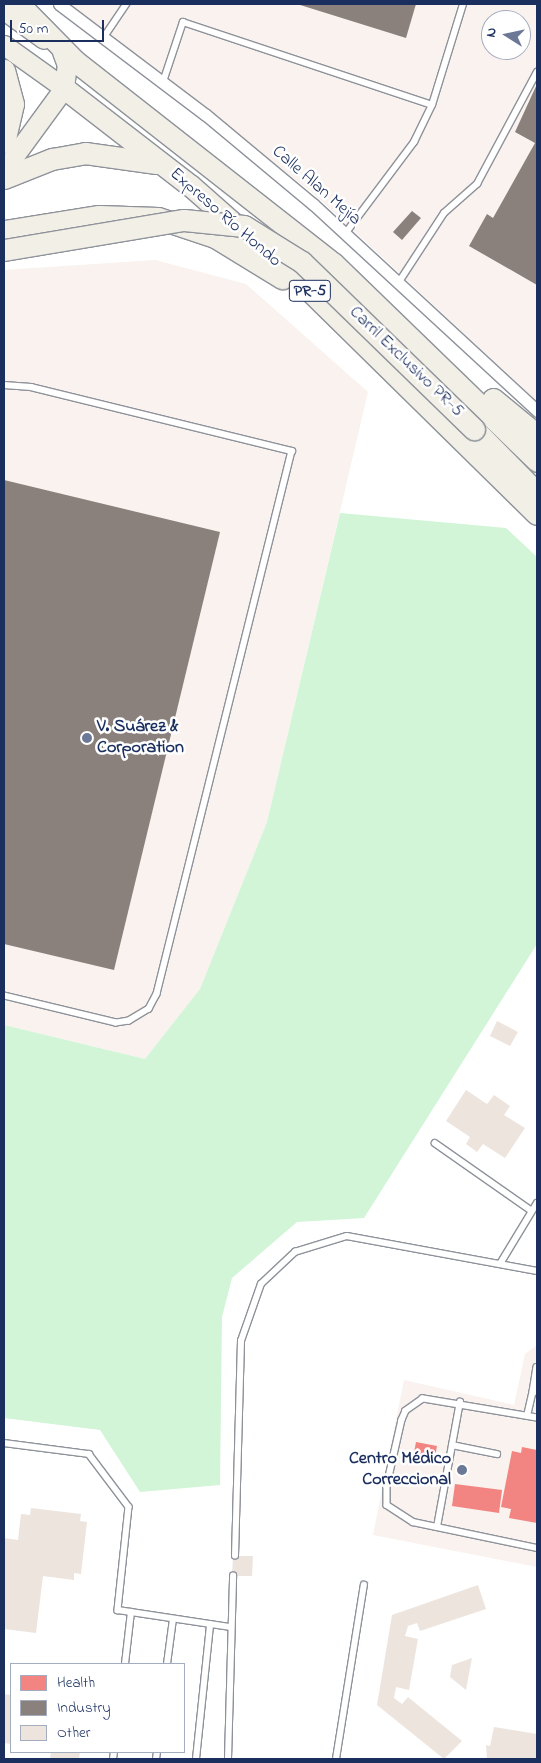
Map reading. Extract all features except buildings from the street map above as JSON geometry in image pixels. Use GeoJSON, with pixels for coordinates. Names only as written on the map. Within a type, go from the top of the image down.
{"type":"FeatureCollection","features":[{"type":"Feature","properties":{"kind":"highway"},"geometry":{"type":"LineString","coordinates":[[4,170],[64,88],[69,56],[19,4]]}},
{"type":"Feature","properties":{"kind":"highway","name":"Expreso Río Hondo"},"geometry":{"type":"LineString","coordinates":[[4,10],[69,56],[206,160],[386,311],[537,460]]}},
{"type":"Feature","properties":{"kind":"highway","name":"Expreso Río Hondo"},"geometry":{"type":"LineString","coordinates":[[4,45],[64,88],[163,165],[310,291],[537,514]]}},
{"type":"Feature","properties":{"kind":"highway"},"geometry":{"type":"LineString","coordinates":[[4,70],[13,104],[4,142]]}},
{"type":"Feature","properties":{"kind":"highway"},"geometry":{"type":"LineString","coordinates":[[4,178],[52,160],[85,153],[163,165]]}},
{"type":"Feature","properties":{"kind":"highway"},"geometry":{"type":"LineString","coordinates":[[4,231],[99,216],[158,218],[215,237],[264,270],[310,291]]}},
{"type":"Feature","properties":{"kind":"highway","name":"Carril Exclusivo PR-5"},"geometry":{"type":"LineString","coordinates":[[4,250],[184,220],[244,226],[302,262],[537,493]]}},
{"type":"Feature","properties":{"kind":"highway"},"geometry":{"type":"LineString","coordinates":[[386,311],[537,435]]}},
{"type":"Feature","properties":{"kind":"street","name":"Calle Alan Mejía"},"geometry":{"type":"LineString","coordinates":[[58,4],[164,82],[346,234],[537,411]]}},
{"type":"Feature","properties":{"kind":"lane"},"geometry":{"type":"LineString","coordinates":[[104,37],[126,4]]}},
{"type":"Feature","properties":{"kind":"lane"},"geometry":{"type":"LineString","coordinates":[[346,234],[414,142],[432,106],[463,4]]}},
{"type":"Feature","properties":{"kind":"lane"},"geometry":{"type":"LineString","coordinates":[[164,82],[183,22],[432,106]]}},
{"type":"Feature","properties":{"kind":"lane"},"geometry":{"type":"LineString","coordinates":[[398,282],[444,213],[477,184],[537,72]]}},
{"type":"Feature","properties":{"kind":"lane"},"geometry":{"type":"LineString","coordinates":[[4,385],[31,387],[292,450],[157,994],[149,1009],[129,1021],[116,1023],[4,996]]}},
{"type":"Feature","properties":{"kind":"lane"},"geometry":{"type":"LineString","coordinates":[[434,1143],[532,1211]]}},
{"type":"Feature","properties":{"kind":"lane"},"geometry":{"type":"LineString","coordinates":[[500,1264],[537,1203]]}},
{"type":"Feature","properties":{"kind":"lane"},"geometry":{"type":"LineString","coordinates":[[235,1556],[241,1340],[262,1284],[295,1252],[347,1236],[537,1271]]}},
{"type":"Feature","properties":{"kind":"lane"},"geometry":{"type":"LineString","coordinates":[[527,1416],[535,1391],[537,1367]]}},
{"type":"Feature","properties":{"kind":"lane"},"geometry":{"type":"LineString","coordinates":[[537,1418],[460,1402],[423,1399],[406,1410],[387,1486],[387,1505],[397,1514],[437,1527],[537,1548]]}},
{"type":"Feature","properties":{"kind":"lane"},"geometry":{"type":"LineString","coordinates":[[437,1527],[460,1402]]}},
{"type":"Feature","properties":{"kind":"lane"},"geometry":{"type":"LineString","coordinates":[[4,1443],[89,1454],[129,1507],[118,1610],[231,1627]]}},
{"type":"Feature","properties":{"kind":"lane"},"geometry":{"type":"LineString","coordinates":[[452,1445],[497,1454]]}},
{"type":"Feature","properties":{"kind":"lane"},"geometry":{"type":"LineString","coordinates":[[228,1759],[234,1576]]}},
{"type":"Feature","properties":{"kind":"lane"},"geometry":{"type":"LineString","coordinates":[[336,1759],[364,1584]]}},
{"type":"Feature","properties":{"kind":"lane"},"geometry":{"type":"LineString","coordinates":[[125,1663],[131,1612]]}},
{"type":"Feature","properties":{"kind":"lane"},"geometry":{"type":"LineString","coordinates":[[167,1663],[173,1619]]}},
{"type":"Feature","properties":{"kind":"lane"},"geometry":{"type":"LineString","coordinates":[[196,1759],[210,1625]]}},
{"type":"Feature","properties":{"kind":"shaded area"},"geometry":{"type":"Polygon","coordinates":[[[63,4],[537,4],[537,401],[313,193],[63,4]]]}},
{"type":"Feature","properties":{"kind":"shaded area"},"geometry":{"type":"Polygon","coordinates":[[[155,260],[246,284],[368,392],[267,822],[200,989],[145,1059],[4,1025],[4,270],[155,260]]]}},
{"type":"Feature","properties":{"kind":"shaded area","name":"Centro Médico Correccional"},"geometry":{"type":"Polygon","coordinates":[[[537,1345],[537,1567],[373,1535],[404,1380],[514,1405],[525,1354],[537,1345]]]}},
{"type":"Feature","properties":{"kind":"green space"},"geometry":{"type":"Polygon","coordinates":[[[340,513],[506,528],[537,557],[537,944],[364,1218],[297,1222],[232,1278],[222,1317],[220,1485],[140,1492],[100,1430],[4,1418],[4,1025],[145,1059],[200,989],[267,822],[340,513]]]}},
{"type":"Feature","properties":{"kind":"place","name":"V. Suárez & Corporation"},"geometry":{"type":"Point","coordinates":[87,738]}},
{"type":"Feature","properties":{"kind":"place","name":"Centro Médico Correccional"},"geometry":{"type":"Point","coordinates":[462,1470]}}]}
